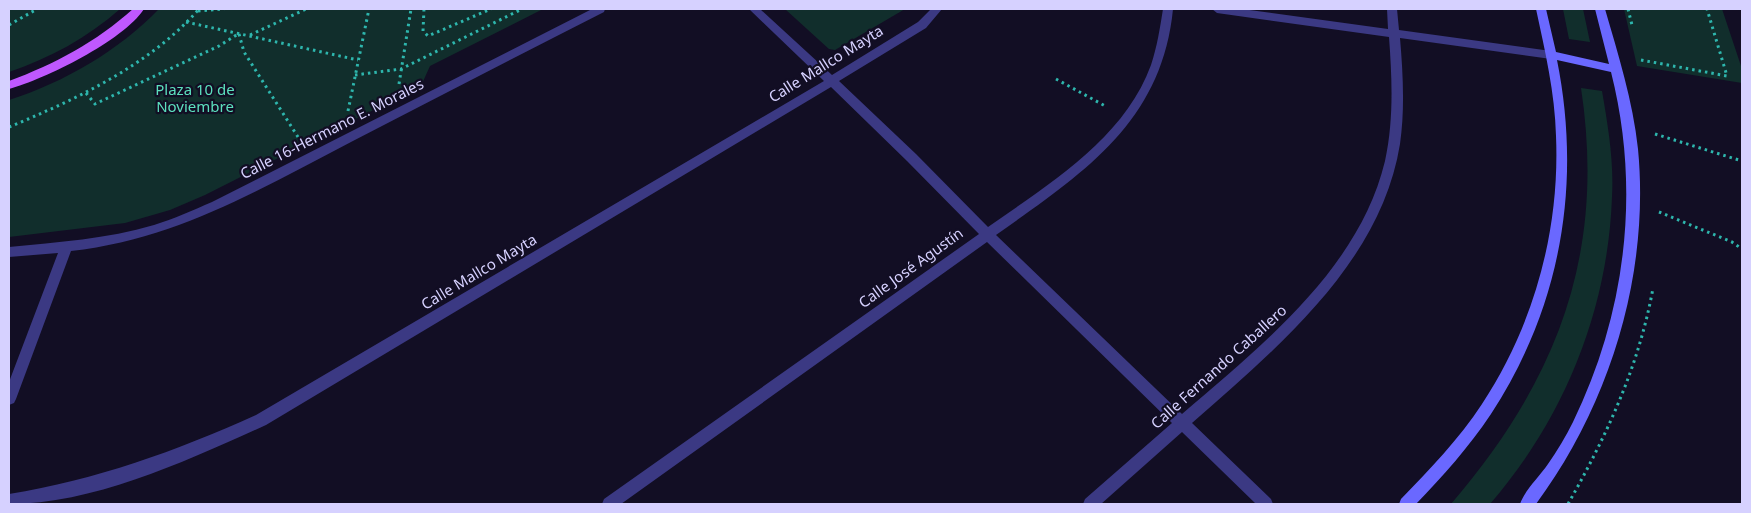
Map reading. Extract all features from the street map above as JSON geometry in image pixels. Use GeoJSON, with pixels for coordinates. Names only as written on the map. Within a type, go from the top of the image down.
{"type":"FeatureCollection","features":[{"type":"Feature","properties":{"kind":"main road"},"geometry":{"type":"LineString","coordinates":[[9,86],[56,67],[84,52],[139,9]]}},
{"type":"Feature","properties":{"kind":"main road"},"geometry":{"type":"LineString","coordinates":[[1406,504],[1462,442],[1505,378],[1548,274],[1562,184],[1562,136],[1556,80],[1541,9]]}},
{"type":"Feature","properties":{"kind":"main road"},"geometry":{"type":"LineString","coordinates":[[1527,504],[1574,435],[1614,332],[1625,287],[1634,204],[1632,149],[1616,69],[1600,9]]}},
{"type":"Feature","properties":{"kind":"main road"},"geometry":{"type":"LineString","coordinates":[[1551,55],[1616,69]]}},
{"type":"Feature","properties":{"kind":"street","name":"Calle 16-Hermano E. Morales"},"geometry":{"type":"LineString","coordinates":[[9,252],[66,247],[143,233],[216,206],[600,9]]}},
{"type":"Feature","properties":{"kind":"street"},"geometry":{"type":"LineString","coordinates":[[754,9],[1266,504]]}},
{"type":"Feature","properties":{"kind":"street","name":"Calle Mallco Mayta"},"geometry":{"type":"LineString","coordinates":[[9,501],[52,494],[119,477],[186,454],[262,420],[922,25],[937,9]]}},
{"type":"Feature","properties":{"kind":"street","name":"Calle José Agustín"},"geometry":{"type":"LineString","coordinates":[[609,504],[986,233],[1057,185],[1095,154],[1130,118],[1150,82],[1163,47],[1168,9]]}},
{"type":"Feature","properties":{"kind":"street"},"geometry":{"type":"LineString","coordinates":[[1217,9],[1551,55]]}},
{"type":"Feature","properties":{"kind":"street","name":"Calle Fernando Caballero"},"geometry":{"type":"LineString","coordinates":[[1090,504],[1260,355],[1306,309],[1336,272],[1368,218],[1390,163],[1399,102],[1392,9]]}},
{"type":"Feature","properties":{"kind":"street"},"geometry":{"type":"LineString","coordinates":[[9,398],[66,247]]}},
{"type":"Feature","properties":{"kind":"path"},"geometry":{"type":"LineString","coordinates":[[9,25],[37,9]]}},
{"type":"Feature","properties":{"kind":"path"},"geometry":{"type":"LineString","coordinates":[[9,127],[86,93],[122,72],[186,22],[198,10],[224,9]]}},
{"type":"Feature","properties":{"kind":"path"},"geometry":{"type":"LineString","coordinates":[[250,35],[306,9]]}},
{"type":"Feature","properties":{"kind":"path"},"geometry":{"type":"LineString","coordinates":[[357,104],[348,108],[369,9]]}},
{"type":"Feature","properties":{"kind":"path"},"geometry":{"type":"LineString","coordinates":[[391,88],[400,84],[411,9]]}},
{"type":"Feature","properties":{"kind":"path"},"geometry":{"type":"LineString","coordinates":[[424,9],[423,31],[428,36]]}},
{"type":"Feature","properties":{"kind":"path"},"geometry":{"type":"LineString","coordinates":[[425,40],[428,36],[437,35],[491,9]]}},
{"type":"Feature","properties":{"kind":"path"},"geometry":{"type":"LineString","coordinates":[[355,74],[402,69],[522,9]]}},
{"type":"Feature","properties":{"kind":"path"},"geometry":{"type":"LineString","coordinates":[[1641,62],[1727,76],[1707,9]]}},
{"type":"Feature","properties":{"kind":"path"},"geometry":{"type":"LineString","coordinates":[[186,22],[358,60]]}},
{"type":"Feature","properties":{"kind":"path"},"geometry":{"type":"LineString","coordinates":[[86,93],[95,104],[219,46],[239,34]]}},
{"type":"Feature","properties":{"kind":"path"},"geometry":{"type":"LineString","coordinates":[[239,34],[244,52],[299,139],[290,143]]}},
{"type":"Feature","properties":{"kind":"path"},"geometry":{"type":"LineString","coordinates":[[1056,79],[1110,108]]}},
{"type":"Feature","properties":{"kind":"path"},"geometry":{"type":"LineString","coordinates":[[1648,133],[1742,161]]}},
{"type":"Feature","properties":{"kind":"path"},"geometry":{"type":"LineString","coordinates":[[1654,210],[1732,242],[1742,249]]}},
{"type":"Feature","properties":{"kind":"green space"},"geometry":{"type":"Polygon","coordinates":[[[9,9],[120,9],[81,38],[53,54],[9,72],[9,9]]]}},
{"type":"Feature","properties":{"kind":"green space","name":"Plaza 10 de Noviembre"},"geometry":{"type":"Polygon","coordinates":[[[159,9],[543,9],[430,66],[421,86],[205,195],[170,210],[125,223],[9,237],[9,100],[50,84],[90,63],[126,38],[159,9]]]}},
{"type":"Feature","properties":{"kind":"green space"},"geometry":{"type":"Polygon","coordinates":[[[785,9],[905,9],[835,50],[829,49],[785,9]]]}},
{"type":"Feature","properties":{"kind":"green space"},"geometry":{"type":"Polygon","coordinates":[[[1563,9],[1583,9],[1590,42],[1569,39],[1563,9]]]}},
{"type":"Feature","properties":{"kind":"green space"},"geometry":{"type":"Polygon","coordinates":[[[1624,9],[1722,9],[1742,69],[1742,83],[1637,66],[1624,9]]]}},
{"type":"Feature","properties":{"kind":"green space"},"geometry":{"type":"Polygon","coordinates":[[[1581,88],[1602,91],[1612,170],[1609,239],[1602,281],[1591,321],[1577,361],[1560,399],[1540,436],[1516,471],[1490,504],[1451,504],[1488,457],[1520,409],[1546,361],[1565,311],[1579,259],[1586,205],[1587,148],[1581,88]]]}}]}
